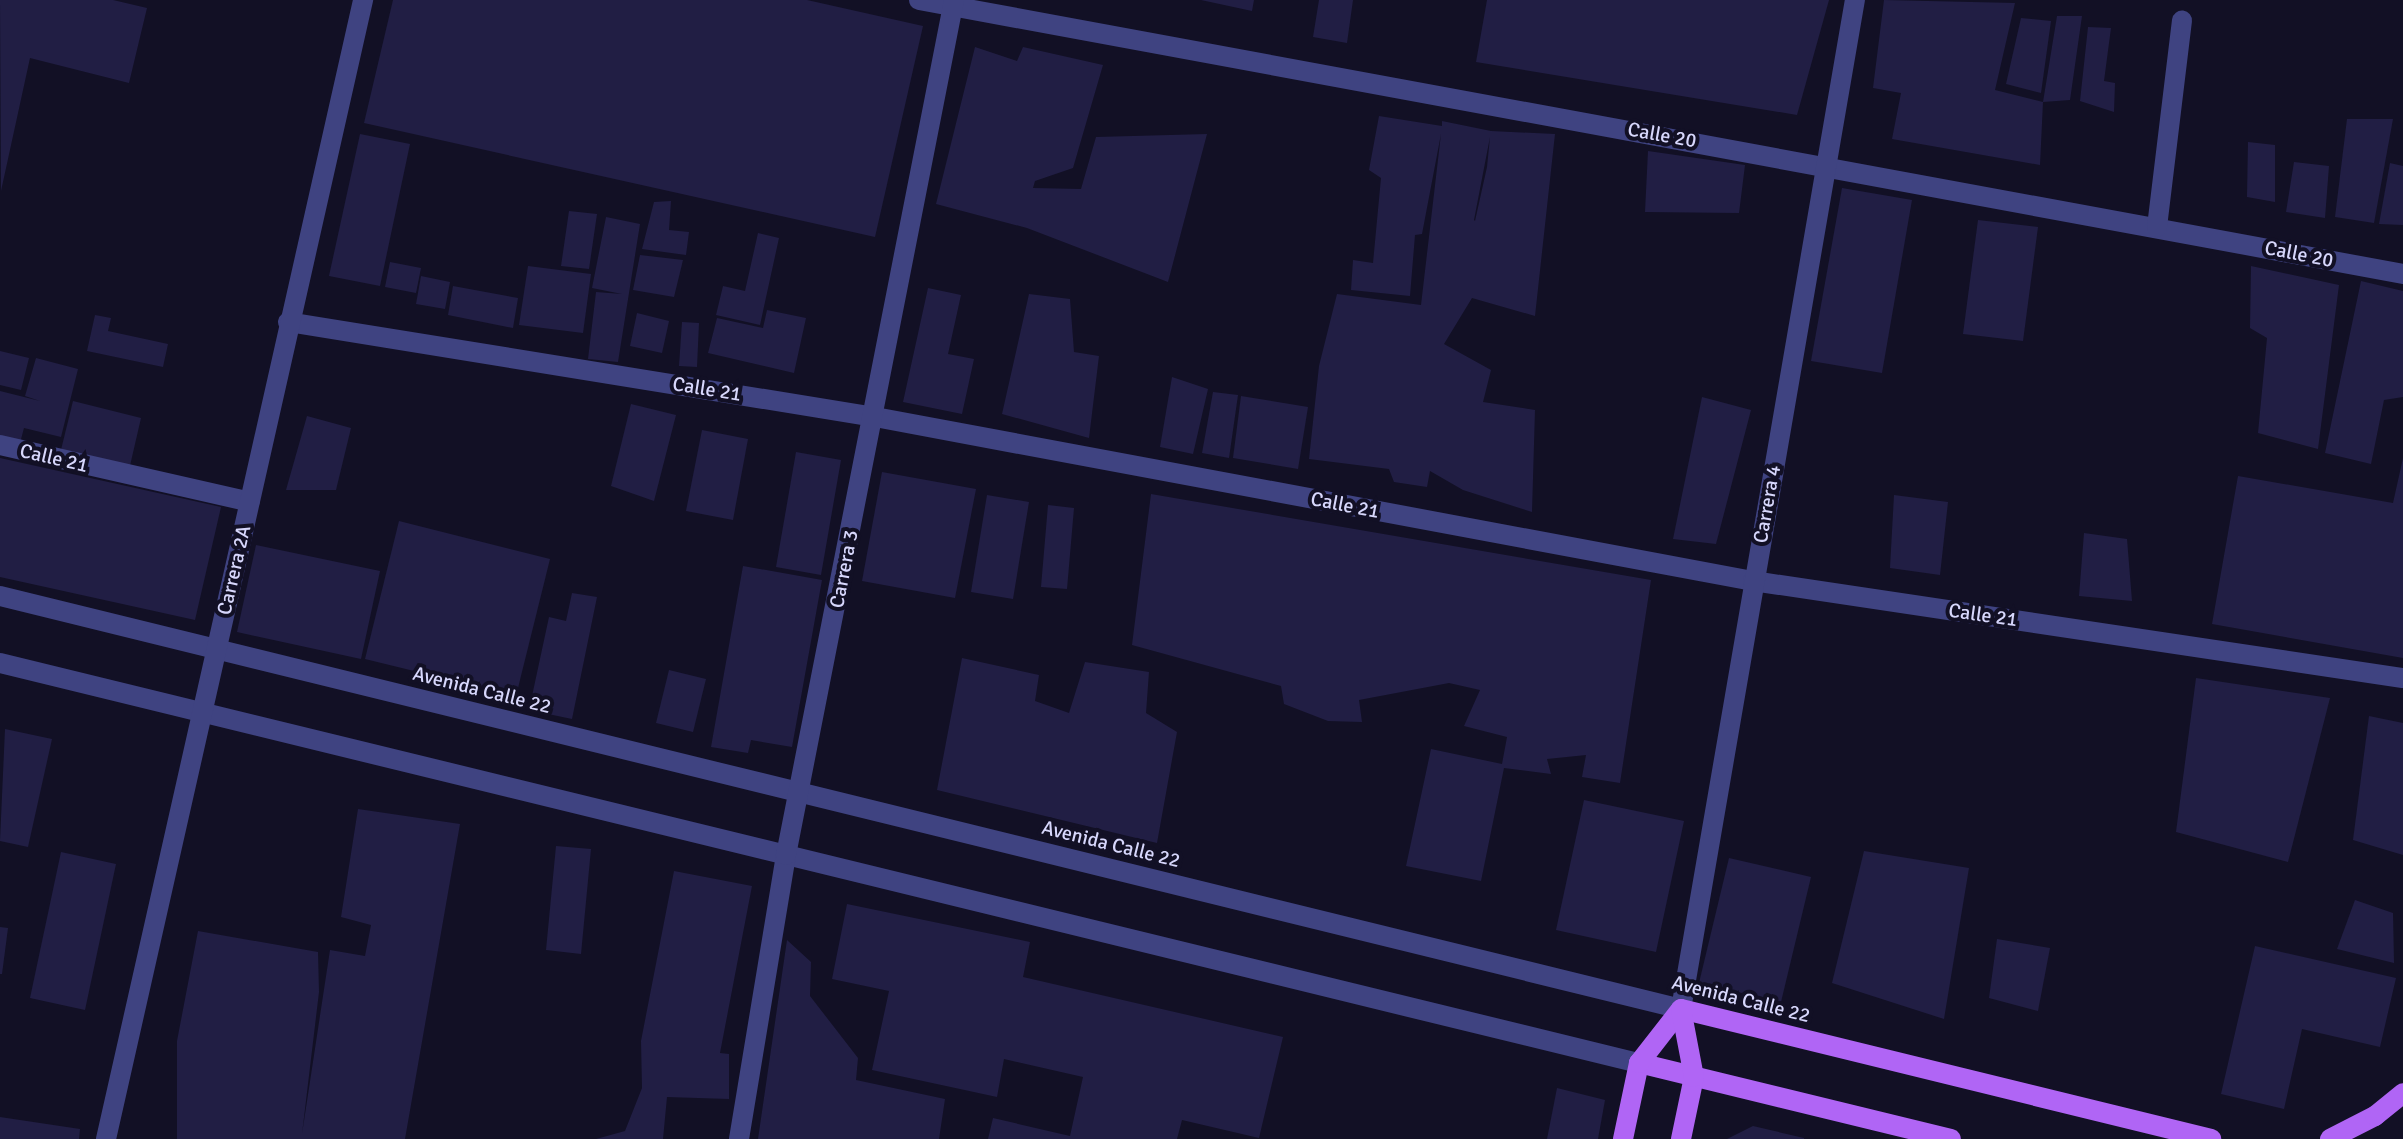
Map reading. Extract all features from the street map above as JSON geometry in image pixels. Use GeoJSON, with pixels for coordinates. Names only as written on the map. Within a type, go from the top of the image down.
{"type":"FeatureCollection","features":[{"type":"Feature","properties":{"kind":"main road"},"geometry":{"type":"LineString","coordinates":[[1623,1139],[1639,1063],[1681,1009]]}},
{"type":"Feature","properties":{"kind":"main road"},"geometry":{"type":"LineString","coordinates":[[1681,1009],[1694,1077],[1681,1139]]}},
{"type":"Feature","properties":{"kind":"main road","name":"Avenida Calle 22"},"geometry":{"type":"LineString","coordinates":[[1681,1009],[2211,1139]]}},
{"type":"Feature","properties":{"kind":"main road"},"geometry":{"type":"LineString","coordinates":[[1639,1063],[1951,1139]]}},
{"type":"Feature","properties":{"kind":"main road"},"geometry":{"type":"LineString","coordinates":[[2330,1139],[2375,1116],[2403,1093]]}},
{"type":"Feature","properties":{"kind":"street","name":"Carrera 2A"},"geometry":{"type":"LineString","coordinates":[[106,1139],[363,0]]}},
{"type":"Feature","properties":{"kind":"street","name":"Calle 20"},"geometry":{"type":"LineString","coordinates":[[919,0],[1828,165],[2403,274]]}},
{"type":"Feature","properties":{"kind":"street","name":"Carrera 4"},"geometry":{"type":"LineString","coordinates":[[1681,1009],[1855,0]]}},
{"type":"Feature","properties":{"kind":"street","name":"Carrera 3"},"geometry":{"type":"LineString","coordinates":[[739,1139],[786,855],[875,417],[954,4]]}},
{"type":"Feature","properties":{"kind":"street"},"geometry":{"type":"LineString","coordinates":[[2157,227],[2182,21]]}},
{"type":"Feature","properties":{"kind":"street","name":"Calle 21"},"geometry":{"type":"LineString","coordinates":[[288,322],[875,417],[1753,581],[2403,678]]}},
{"type":"Feature","properties":{"kind":"street","name":"Calle 21"},"geometry":{"type":"LineString","coordinates":[[0,445],[250,502]]}},
{"type":"Feature","properties":{"kind":"street","name":"Avenida Calle 22"},"geometry":{"type":"LineString","coordinates":[[0,596],[1681,1009]]}},
{"type":"Feature","properties":{"kind":"street"},"geometry":{"type":"LineString","coordinates":[[0,663],[1639,1063]]}},
{"type":"Feature","properties":{"kind":"building"},"geometry":{"type":"Polygon","coordinates":[[[0,0],[113,0],[147,8],[129,83],[30,58],[1,191],[0,0]]]}},
{"type":"Feature","properties":{"kind":"building"},"geometry":{"type":"Polygon","coordinates":[[[393,0],[807,0],[923,26],[875,237],[364,123],[393,0]]]}},
{"type":"Feature","properties":{"kind":"building"},"geometry":{"type":"Polygon","coordinates":[[[1201,0],[1254,0],[1252,11],[1201,0]]]}},
{"type":"Feature","properties":{"kind":"building"},"geometry":{"type":"Polygon","coordinates":[[[1319,0],[1353,0],[1347,43],[1313,37],[1319,0]]]}},
{"type":"Feature","properties":{"kind":"building"},"geometry":{"type":"Polygon","coordinates":[[[1487,0],[1829,0],[1797,115],[1476,62],[1487,0]]]}},
{"type":"Feature","properties":{"kind":"building"},"geometry":{"type":"Polygon","coordinates":[[[1884,0],[2015,3],[1995,90],[2043,102],[2040,165],[1892,139],[1901,93],[1873,88],[1884,0]]]}},
{"type":"Feature","properties":{"kind":"building"},"geometry":{"type":"Polygon","coordinates":[[[2057,16],[2082,16],[2070,100],[2043,102],[2057,16]]]}},
{"type":"Feature","properties":{"kind":"building"},"geometry":{"type":"Polygon","coordinates":[[[2021,18],[2051,21],[2041,93],[2006,84],[2021,18]]]}},
{"type":"Feature","properties":{"kind":"building"},"geometry":{"type":"Polygon","coordinates":[[[2088,27],[2111,28],[2104,81],[2115,83],[2114,112],[2080,101],[2088,27]]]}},
{"type":"Feature","properties":{"kind":"building"},"geometry":{"type":"Polygon","coordinates":[[[975,47],[1017,61],[1023,47],[1103,65],[1073,168],[1035,181],[1033,188],[1081,189],[1096,137],[1207,134],[1168,282],[1027,228],[936,204],[975,47]]]}},
{"type":"Feature","properties":{"kind":"building"},"geometry":{"type":"Polygon","coordinates":[[[1379,116],[1442,126],[1442,121],[1491,131],[1555,134],[1535,316],[1472,298],[1444,344],[1491,370],[1483,402],[1535,410],[1532,512],[1463,490],[1430,471],[1427,487],[1394,482],[1389,469],[1309,459],[1319,366],[1337,294],[1421,305],[1441,134],[1422,234],[1415,235],[1410,296],[1351,290],[1353,260],[1373,263],[1381,178],[1369,170],[1379,116]],[[1490,137],[1475,221],[1487,167],[1490,137]]]}},
{"type":"Feature","properties":{"kind":"building"},"geometry":{"type":"Polygon","coordinates":[[[2347,119],[2393,119],[2374,223],[2335,217],[2347,119]]]}},
{"type":"Feature","properties":{"kind":"building"},"geometry":{"type":"Polygon","coordinates":[[[360,134],[410,144],[380,286],[329,276],[360,134]]]}},
{"type":"Feature","properties":{"kind":"building"},"geometry":{"type":"Polygon","coordinates":[[[2248,142],[2275,145],[2275,202],[2247,197],[2248,142]]]}},
{"type":"Feature","properties":{"kind":"building"},"geometry":{"type":"Polygon","coordinates":[[[1648,151],[1745,165],[1739,213],[1645,212],[1648,151]]]}},
{"type":"Feature","properties":{"kind":"building"},"geometry":{"type":"Polygon","coordinates":[[[2294,162],[2329,166],[2325,218],[2286,212],[2294,162]]]}},
{"type":"Feature","properties":{"kind":"building"},"geometry":{"type":"Polygon","coordinates":[[[2390,163],[2403,166],[2403,225],[2379,224],[2390,163]]]}},
{"type":"Feature","properties":{"kind":"building"},"geometry":{"type":"Polygon","coordinates":[[[1842,188],[1912,200],[1882,373],[1811,361],[1842,188]]]}},
{"type":"Feature","properties":{"kind":"building"},"geometry":{"type":"Polygon","coordinates":[[[671,201],[669,230],[689,232],[686,255],[642,249],[654,202],[671,201]]]}},
{"type":"Feature","properties":{"kind":"building"},"geometry":{"type":"Polygon","coordinates":[[[569,211],[597,214],[589,269],[561,266],[569,211]]]}},
{"type":"Feature","properties":{"kind":"building"},"geometry":{"type":"Polygon","coordinates":[[[606,217],[640,224],[618,362],[588,359],[596,292],[622,294],[592,288],[606,217]]]}},
{"type":"Feature","properties":{"kind":"building"},"geometry":{"type":"Polygon","coordinates":[[[1978,220],[2038,227],[2023,341],[1963,334],[1978,220]]]}},
{"type":"Feature","properties":{"kind":"building"},"geometry":{"type":"Polygon","coordinates":[[[758,233],[779,238],[760,325],[716,315],[723,286],[745,291],[758,233]]]}},
{"type":"Feature","properties":{"kind":"building"},"geometry":{"type":"Polygon","coordinates":[[[640,255],[683,260],[674,297],[633,290],[640,255]]]}},
{"type":"Feature","properties":{"kind":"building"},"geometry":{"type":"Polygon","coordinates":[[[390,262],[421,268],[416,293],[385,287],[390,262]]]}},
{"type":"Feature","properties":{"kind":"building"},"geometry":{"type":"Polygon","coordinates":[[[528,266],[591,274],[583,333],[519,325],[528,266]]]}},
{"type":"Feature","properties":{"kind":"building"},"geometry":{"type":"Polygon","coordinates":[[[2251,266],[2339,285],[2318,449],[2258,433],[2267,338],[2250,328],[2251,266]]]}},
{"type":"Feature","properties":{"kind":"building"},"geometry":{"type":"Polygon","coordinates":[[[421,276],[450,282],[445,309],[416,304],[421,276]]]}},
{"type":"Feature","properties":{"kind":"building"},"geometry":{"type":"Polygon","coordinates":[[[2361,281],[2403,291],[2403,397],[2384,400],[2371,464],[2325,453],[2361,281]]]}},
{"type":"Feature","properties":{"kind":"building"},"geometry":{"type":"Polygon","coordinates":[[[453,286],[518,298],[513,328],[448,315],[453,286]]]}},
{"type":"Feature","properties":{"kind":"building"},"geometry":{"type":"Polygon","coordinates":[[[928,288],[961,295],[948,354],[974,359],[962,414],[903,402],[928,288]]]}},
{"type":"Feature","properties":{"kind":"building"},"geometry":{"type":"Polygon","coordinates":[[[1029,294],[1070,299],[1074,352],[1099,356],[1089,438],[1002,414],[1029,294]]]}},
{"type":"Feature","properties":{"kind":"building"},"geometry":{"type":"Polygon","coordinates":[[[767,310],[806,318],[794,373],[708,353],[717,318],[763,328],[767,310]]]}},
{"type":"Feature","properties":{"kind":"building"},"geometry":{"type":"Polygon","coordinates":[[[637,313],[669,321],[662,353],[630,346],[637,313]]]}},
{"type":"Feature","properties":{"kind":"building"},"geometry":{"type":"Polygon","coordinates":[[[95,315],[111,318],[108,331],[168,344],[163,367],[87,351],[95,315]]]}},
{"type":"Feature","properties":{"kind":"building"},"geometry":{"type":"Polygon","coordinates":[[[682,322],[699,323],[697,367],[679,366],[682,322]]]}},
{"type":"Feature","properties":{"kind":"building"},"geometry":{"type":"Polygon","coordinates":[[[0,351],[29,358],[21,390],[0,385],[0,351]]]}},
{"type":"Feature","properties":{"kind":"building"},"geometry":{"type":"Polygon","coordinates":[[[36,358],[78,369],[61,437],[24,428],[20,443],[0,437],[0,391],[40,401],[25,396],[36,358]]]}},
{"type":"Feature","properties":{"kind":"building"},"geometry":{"type":"Polygon","coordinates":[[[1172,377],[1208,389],[1193,454],[1160,447],[1172,377]]]}},
{"type":"Feature","properties":{"kind":"building"},"geometry":{"type":"Polygon","coordinates":[[[1213,392],[1238,395],[1229,458],[1202,453],[1213,392]]]}},
{"type":"Feature","properties":{"kind":"building"},"geometry":{"type":"Polygon","coordinates":[[[1241,396],[1308,407],[1298,469],[1233,458],[1241,396]]]}},
{"type":"Feature","properties":{"kind":"building"},"geometry":{"type":"Polygon","coordinates":[[[1702,397],[1751,410],[1716,544],[1673,539],[1702,397]]]}},
{"type":"Feature","properties":{"kind":"building"},"geometry":{"type":"Polygon","coordinates":[[[73,401],[141,418],[129,470],[60,454],[73,401]]]}},
{"type":"Feature","properties":{"kind":"building"},"geometry":{"type":"Polygon","coordinates":[[[631,404],[676,415],[654,501],[611,486],[631,404]]]}},
{"type":"Feature","properties":{"kind":"building"},"geometry":{"type":"Polygon","coordinates":[[[307,416],[351,428],[336,490],[286,490],[307,416]]]}},
{"type":"Feature","properties":{"kind":"building"},"geometry":{"type":"Polygon","coordinates":[[[702,430],[748,439],[733,520],[686,511],[702,430]]]}},
{"type":"Feature","properties":{"kind":"building"},"geometry":{"type":"Polygon","coordinates":[[[796,452],[841,460],[821,575],[776,567],[796,452]]]}},
{"type":"Feature","properties":{"kind":"building"},"geometry":{"type":"Polygon","coordinates":[[[0,458],[221,507],[195,620],[0,577],[0,458]]]}},
{"type":"Feature","properties":{"kind":"building"},"geometry":{"type":"Polygon","coordinates":[[[2403,458],[2403,658],[2212,624],[2238,476],[2393,503],[2403,458]]]}},
{"type":"Feature","properties":{"kind":"building"},"geometry":{"type":"Polygon","coordinates":[[[882,472],[976,489],[955,598],[862,581],[882,472]]]}},
{"type":"Feature","properties":{"kind":"building"},"geometry":{"type":"Polygon","coordinates":[[[1151,494],[1651,580],[1620,783],[1582,777],[1586,755],[1547,759],[1551,774],[1504,768],[1481,881],[1406,866],[1431,749],[1502,764],[1507,737],[1464,726],[1480,690],[1449,683],[1359,700],[1362,722],[1328,721],[1284,704],[1281,686],[1132,645],[1151,494]]]}},
{"type":"Feature","properties":{"kind":"building"},"geometry":{"type":"Polygon","coordinates":[[[987,495],[1029,502],[1013,599],[971,592],[987,495]]]}},
{"type":"Feature","properties":{"kind":"building"},"geometry":{"type":"Polygon","coordinates":[[[1894,495],[1948,502],[1940,575],[1890,568],[1894,495]]]}},
{"type":"Feature","properties":{"kind":"building"},"geometry":{"type":"Polygon","coordinates":[[[1048,505],[1074,508],[1067,589],[1041,587],[1048,505]]]}},
{"type":"Feature","properties":{"kind":"building"},"geometry":{"type":"Polygon","coordinates":[[[399,521],[550,559],[516,696],[365,659],[399,521]]]}},
{"type":"Feature","properties":{"kind":"building"},"geometry":{"type":"Polygon","coordinates":[[[2084,533],[2127,539],[2132,601],[2079,596],[2084,533]]]}},
{"type":"Feature","properties":{"kind":"building"},"geometry":{"type":"Polygon","coordinates":[[[256,545],[380,571],[361,659],[237,632],[256,545]]]}},
{"type":"Feature","properties":{"kind":"building"},"geometry":{"type":"Polygon","coordinates":[[[743,566],[822,580],[792,747],[751,740],[748,753],[711,747],[743,566]]]}},
{"type":"Feature","properties":{"kind":"building"},"geometry":{"type":"Polygon","coordinates":[[[572,593],[597,597],[572,719],[529,710],[549,617],[566,621],[572,593]]]}},
{"type":"Feature","properties":{"kind":"building"},"geometry":{"type":"Polygon","coordinates":[[[962,658],[1039,675],[1035,701],[1069,713],[1085,662],[1149,672],[1146,713],[1177,732],[1157,843],[937,790],[962,658]]]}},
{"type":"Feature","properties":{"kind":"building"},"geometry":{"type":"Polygon","coordinates":[[[669,670],[706,679],[693,732],[656,723],[669,670]]]}},
{"type":"Feature","properties":{"kind":"building"},"geometry":{"type":"Polygon","coordinates":[[[2196,678],[2330,698],[2288,862],[2176,832],[2196,678]]]}},
{"type":"Feature","properties":{"kind":"building"},"geometry":{"type":"Polygon","coordinates":[[[2369,716],[2403,723],[2403,855],[2353,840],[2369,716]]]}},
{"type":"Feature","properties":{"kind":"building"},"geometry":{"type":"Polygon","coordinates":[[[5,729],[52,739],[28,847],[0,841],[5,729]]]}},
{"type":"Feature","properties":{"kind":"building"},"geometry":{"type":"Polygon","coordinates":[[[1584,800],[1684,821],[1656,952],[1556,930],[1584,800]]]}},
{"type":"Feature","properties":{"kind":"building"},"geometry":{"type":"Polygon","coordinates":[[[358,809],[460,824],[405,1139],[177,1139],[177,1041],[198,931],[318,952],[319,992],[302,1134],[330,950],[365,956],[371,925],[341,917],[358,809]]]}},
{"type":"Feature","properties":{"kind":"building"},"geometry":{"type":"Polygon","coordinates":[[[556,846],[591,849],[581,954],[546,950],[556,846]]]}},
{"type":"Feature","properties":{"kind":"building"},"geometry":{"type":"Polygon","coordinates":[[[1864,851],[1969,868],[1944,1019],[1832,983],[1864,851]]]}},
{"type":"Feature","properties":{"kind":"building"},"geometry":{"type":"Polygon","coordinates":[[[61,852],[116,864],[85,1010],[30,998],[61,852]]]}},
{"type":"Feature","properties":{"kind":"building"},"geometry":{"type":"Polygon","coordinates":[[[1729,858],[1811,877],[1781,1002],[1699,983],[1729,858]]]}},
{"type":"Feature","properties":{"kind":"building"},"geometry":{"type":"Polygon","coordinates":[[[674,871],[752,886],[720,1053],[729,1054],[729,1099],[667,1097],[663,1139],[596,1139],[625,1131],[642,1088],[641,1041],[674,871]]]}},
{"type":"Feature","properties":{"kind":"building"},"geometry":{"type":"Polygon","coordinates":[[[2355,900],[2393,913],[2394,963],[2337,949],[2355,900]]]}},
{"type":"Feature","properties":{"kind":"building"},"geometry":{"type":"Polygon","coordinates":[[[847,904],[1030,942],[1023,977],[1283,1037],[1259,1138],[1182,1120],[1177,1139],[988,1139],[993,1118],[1070,1136],[1083,1077],[1004,1059],[997,1097],[872,1070],[889,991],[832,979],[847,904]]]}},
{"type":"Feature","properties":{"kind":"building"},"geometry":{"type":"Polygon","coordinates":[[[0,927],[8,928],[2,974],[0,974],[0,927]]]}},
{"type":"Feature","properties":{"kind":"building"},"geometry":{"type":"Polygon","coordinates":[[[1997,939],[2050,948],[2038,1011],[1989,998],[1997,939]]]}},
{"type":"Feature","properties":{"kind":"building"},"geometry":{"type":"Polygon","coordinates":[[[787,940],[811,962],[810,996],[858,1058],[856,1080],[945,1099],[939,1139],[758,1139],[787,940]]]}},
{"type":"Feature","properties":{"kind":"building"},"geometry":{"type":"Polygon","coordinates":[[[2255,946],[2396,978],[2380,1047],[2302,1029],[2284,1109],[2221,1094],[2255,946]]]}},
{"type":"Feature","properties":{"kind":"building"},"geometry":{"type":"Polygon","coordinates":[[[1557,1088],[1605,1100],[1598,1139],[1547,1139],[1557,1088]]]}},
{"type":"Feature","properties":{"kind":"building"},"geometry":{"type":"Polygon","coordinates":[[[0,1117],[80,1129],[79,1139],[0,1139],[0,1117]]]}},
{"type":"Feature","properties":{"kind":"building"},"geometry":{"type":"Polygon","coordinates":[[[1753,1126],[1804,1138],[1804,1139],[1727,1139],[1753,1126]]]}}]}
